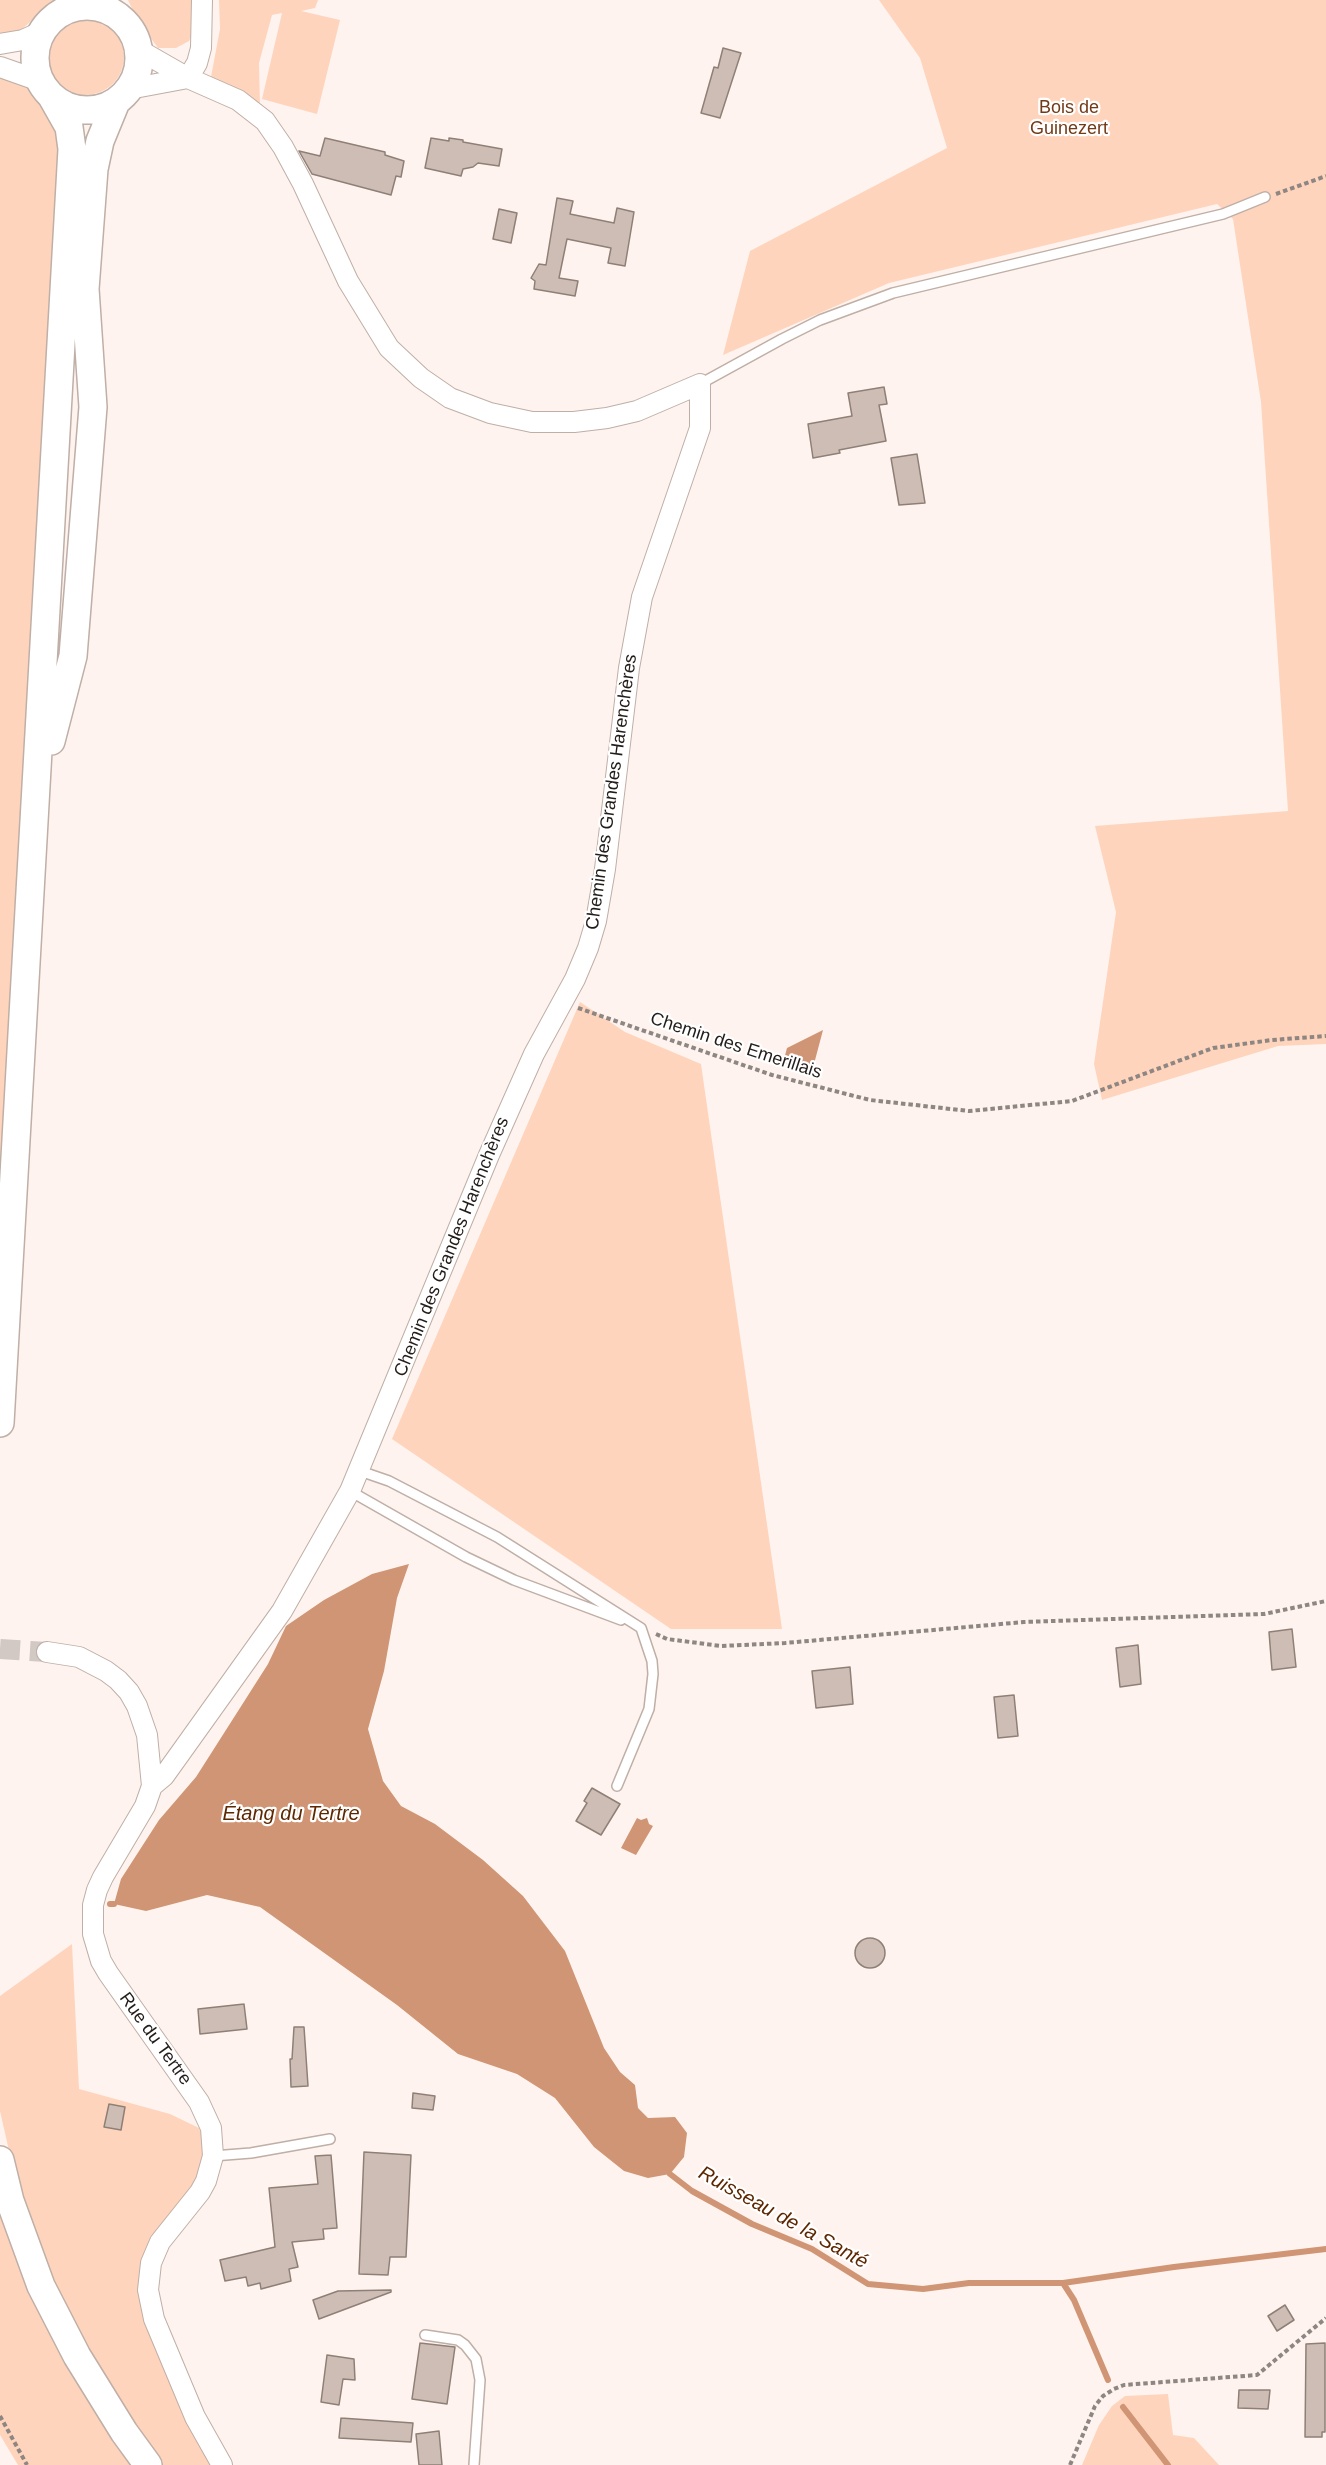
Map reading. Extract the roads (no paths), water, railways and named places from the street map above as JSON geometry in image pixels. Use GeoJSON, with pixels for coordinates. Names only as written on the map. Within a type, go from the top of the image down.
{"type":"FeatureCollection","features":[{"type":"Feature","properties":{"kind":"main road"},"geometry":{"type":"LineString","coordinates":[[0,1423],[72,149],[69,128],[46,89],[34,58],[41,32],[67,6],[95,6],[111,11],[123,11],[135,35],[139,50],[139,66],[100,141],[94,169],[85,290],[93,408],[73,656],[36,800]]}},
{"type":"Feature","properties":{"kind":"main road"},"geometry":{"type":"LineString","coordinates":[[46,89],[67,107],[83,111],[101,109],[123,96]]}},
{"type":"Feature","properties":{"kind":"main road"},"geometry":{"type":"LineString","coordinates":[[0,2160],[10,2201],[41,2286],[77,2356],[124,2432],[148,2465]]}},
{"type":"Feature","properties":{"kind":"street"},"geometry":{"type":"LineString","coordinates":[[123,96],[188,78],[197,63],[201,48],[202,0]]}},
{"type":"Feature","properties":{"kind":"street"},"geometry":{"type":"LineString","coordinates":[[0,44],[23,40],[41,32]]}},
{"type":"Feature","properties":{"kind":"street"},"geometry":{"type":"LineString","coordinates":[[139,50],[188,78],[238,100],[265,121],[283,147],[303,184],[348,281],[389,348],[422,378],[450,398],[490,413],[532,422],[574,422],[637,411],[700,384]]}},
{"type":"Feature","properties":{"kind":"street"},"geometry":{"type":"LineString","coordinates":[[0,67],[46,89]]}},
{"type":"Feature","properties":{"kind":"street","name":"Chemin des Grandes Harenchères"},"geometry":{"type":"LineString","coordinates":[[152,1786],[164,1776],[282,1611],[350,1491],[489,1155],[534,1054],[575,979],[588,948],[596,921],[605,869],[629,668],[642,597],[700,428],[700,384]]}},
{"type":"Feature","properties":{"kind":"street","name":"Rue du Tertre"},"geometry":{"type":"LineString","coordinates":[[47,1652],[64,1653],[92,1663],[106,1671],[129,1692],[147,1735],[152,1786],[145,1806],[97,1890],[93,1905],[93,1934],[96,1948],[108,1974],[206,2114],[212,2134],[213,2156],[206,2181],[200,2192],[160,2242],[149,2274],[148,2290],[154,2319],[195,2417],[222,2465]]}},
{"type":"Feature","properties":{"kind":"lane"},"geometry":{"type":"LineString","coordinates":[[700,384],[820,321],[893,293],[1223,214],[1265,197]]}},
{"type":"Feature","properties":{"kind":"lane"},"geometry":{"type":"LineString","coordinates":[[360,1471],[389,1481],[497,1537],[641,1628],[652,1661],[653,1674],[649,1709],[617,1786]]}},
{"type":"Feature","properties":{"kind":"lane"},"geometry":{"type":"LineString","coordinates":[[350,1491],[466,1557],[514,1580],[641,1628]]}},
{"type":"Feature","properties":{"kind":"lane"},"geometry":{"type":"LineString","coordinates":[[213,2156],[251,2153],[330,2139]]}},
{"type":"Feature","properties":{"kind":"lane"},"geometry":{"type":"LineString","coordinates":[[425,2335],[458,2340],[476,2359],[480,2380],[474,2465]]}},
{"type":"Feature","properties":{"kind":"water"},"geometry":{"type":"Polygon","coordinates":[[[823,1030],[814,1064],[807,1072],[783,1063],[787,1048],[823,1030]]]}},
{"type":"Feature","properties":{"kind":"water","name":"Étang du Tertre"},"geometry":{"type":"Polygon","coordinates":[[[409,1564],[397,1598],[384,1671],[368,1729],[383,1781],[401,1806],[435,1824],[483,1860],[523,1896],[565,1951],[604,2048],[620,2072],[635,2085],[638,2108],[648,2118],[675,2117],[687,2133],[684,2157],[670,2174],[648,2178],[624,2171],[594,2147],[555,2098],[517,2074],[458,2054],[397,2005],[260,1907],[207,1895],[146,1911],[114,1904],[121,1879],[159,1820],[196,1777],[268,1664],[286,1626],[324,1600],[372,1574],[409,1564]]]}},
{"type":"Feature","properties":{"kind":"water"},"geometry":{"type":"Polygon","coordinates":[[[637,1818],[641,1820],[647,1818],[649,1824],[653,1826],[636,1855],[621,1848],[637,1818]]]}},
{"type":"Feature","properties":{"kind":"waterway","name":"Ruisseau de la Santé"},"geometry":{"type":"LineString","coordinates":[[670,2174],[692,2191],[752,2224],[812,2249],[868,2284],[923,2289],[969,2283],[1063,2283],[1074,2300],[1108,2380]]}},
{"type":"Feature","properties":{"kind":"waterway"},"geometry":{"type":"LineString","coordinates":[[1063,2283],[1326,2249]]}},
{"type":"Feature","properties":{"kind":"waterway","name":"Ruisseau de la Santé"},"geometry":{"type":"LineString","coordinates":[[1123,2407],[1168,2465]]}},
{"type":"Feature","properties":{"kind":"tunnel"},"geometry":{"type":"LineString","coordinates":[[0,1649],[47,1652]]}},
{"type":"Feature","properties":{"kind":"park label","name":"Bois de Guinezert"},"geometry":{"type":"Point","coordinates":[1069,118]}}]}
